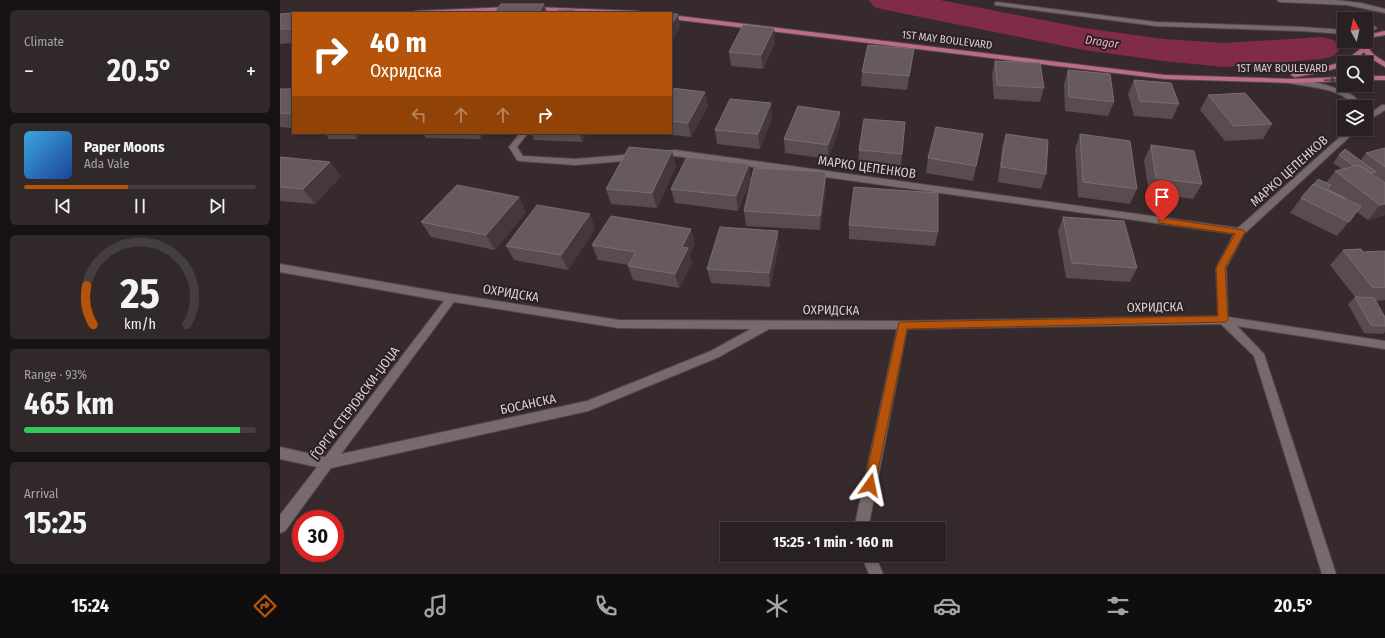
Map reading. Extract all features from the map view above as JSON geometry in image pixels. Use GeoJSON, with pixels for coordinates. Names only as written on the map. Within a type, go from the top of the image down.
{"type":"FeatureCollection","features":[{"type":"Feature","properties":{"kind":"main road"},"geometry":{"type":"LineString","coordinates":[[440,12],[516,9]]}},
{"type":"Feature","properties":{"kind":"main road"},"geometry":{"type":"LineString","coordinates":[[523,9],[609,12]]}},
{"type":"Feature","properties":{"kind":"main road","name":"1ST MAY BOULEVARD"},"geometry":{"type":"LineString","coordinates":[[672,17],[1056,65],[1165,77],[1292,81],[1337,79]]}},
{"type":"Feature","properties":{"kind":"main road"},"geometry":{"type":"LineString","coordinates":[[1374,28],[1385,26]]}},
{"type":"Feature","properties":{"kind":"main road"},"geometry":{"type":"LineString","coordinates":[[1373,35],[1385,33]]}},
{"type":"Feature","properties":{"kind":"main road","name":"1ST MAY BOULEVARD"},"geometry":{"type":"LineString","coordinates":[[1221,79],[1292,76],[1325,70],[1359,54],[1362,48]]}},
{"type":"Feature","properties":{"kind":"main road"},"geometry":{"type":"LineString","coordinates":[[1366,48],[1369,55],[1385,65]]}},
{"type":"Feature","properties":{"kind":"main road"},"geometry":{"type":"LineString","coordinates":[[1373,78],[1385,78]]}},
{"type":"Feature","properties":{"kind":"street"},"geometry":{"type":"LineString","coordinates":[[1280,0],[1355,2],[1385,11]]}},
{"type":"Feature","properties":{"kind":"street"},"geometry":{"type":"LineString","coordinates":[[997,4],[1156,24],[1337,30]]}},
{"type":"Feature","properties":{"kind":"street"},"geometry":{"type":"LineString","coordinates":[[1302,29],[1337,37]]}},
{"type":"Feature","properties":{"kind":"street"},"geometry":{"type":"LineString","coordinates":[[1292,81],[1332,89],[1349,96],[1353,100]]}},
{"type":"Feature","properties":{"kind":"street"},"geometry":{"type":"LineString","coordinates":[[1373,115],[1385,107]]}},
{"type":"Feature","properties":{"kind":"street","name":"МАРКО ЦЕПЕНКОВ"},"geometry":{"type":"LineString","coordinates":[[523,134],[513,147],[520,158],[575,162],[675,153],[1240,232]]}},
{"type":"Feature","properties":{"kind":"street","name":"МАРКО ЦЕПЕНКОВ"},"geometry":{"type":"LineString","coordinates":[[1223,320],[1221,268],[1240,232],[1346,136]]}},
{"type":"Feature","properties":{"kind":"street","name":"ОХРИДСКА"},"geometry":{"type":"LineString","coordinates":[[280,268],[452,298],[619,324],[903,325],[1223,320],[1385,345]]}},
{"type":"Feature","properties":{"kind":"street","name":"ЃОРГИ СТЕРЈОВСКИ-ЏОЏА"},"geometry":{"type":"LineString","coordinates":[[280,526],[452,298]]}},
{"type":"Feature","properties":{"kind":"street"},"geometry":{"type":"LineString","coordinates":[[1223,320],[1259,354],[1329,574]]}},
{"type":"Feature","properties":{"kind":"street","name":"БОСАНСКА"},"geometry":{"type":"LineString","coordinates":[[280,453],[328,463],[588,406],[715,354],[769,324]]}},
{"type":"Feature","properties":{"kind":"street"},"geometry":{"type":"LineString","coordinates":[[861,522],[903,325]]}},
{"type":"Feature","properties":{"kind":"street"},"geometry":{"type":"LineString","coordinates":[[871,562],[876,574]]}},
{"type":"Feature","properties":{"kind":"building"},"geometry":{"type":"Polygon","coordinates":[[[501,4],[544,4],[539,12],[495,12],[501,4]]]}},
{"type":"Feature","properties":{"kind":"building"},"geometry":{"type":"Polygon","coordinates":[[[558,10],[575,10],[574,12],[556,12],[558,10]]]}},
{"type":"Feature","properties":{"kind":"building"},"geometry":{"type":"Polygon","coordinates":[[[292,13],[292,29],[280,29],[280,14],[292,13]]]}},
{"type":"Feature","properties":{"kind":"building"},"geometry":{"type":"Polygon","coordinates":[[[672,14],[678,14],[672,23],[672,14]]]}},
{"type":"Feature","properties":{"kind":"building"},"geometry":{"type":"Polygon","coordinates":[[[743,25],[774,28],[761,55],[729,52],[743,25]]]}},
{"type":"Feature","properties":{"kind":"building"},"geometry":{"type":"Polygon","coordinates":[[[868,45],[914,49],[909,76],[862,72],[868,45]]]}},
{"type":"Feature","properties":{"kind":"building"},"geometry":{"type":"Polygon","coordinates":[[[995,61],[1040,63],[1044,88],[997,85],[995,61]]]}},
{"type":"Feature","properties":{"kind":"building"},"geometry":{"type":"Polygon","coordinates":[[[1068,70],[1110,74],[1114,102],[1069,97],[1068,70]]]}},
{"type":"Feature","properties":{"kind":"building"},"geometry":{"type":"Polygon","coordinates":[[[1134,80],[1171,83],[1179,104],[1140,101],[1134,80]]]}},
{"type":"Feature","properties":{"kind":"building"},"geometry":{"type":"Polygon","coordinates":[[[672,88],[705,92],[688,123],[672,121],[672,88]]]}},
{"type":"Feature","properties":{"kind":"building"},"geometry":{"type":"Polygon","coordinates":[[[280,89],[292,89],[292,114],[280,113],[280,89]]]}},
{"type":"Feature","properties":{"kind":"building"},"geometry":{"type":"Polygon","coordinates":[[[1245,93],[1272,124],[1234,126],[1208,95],[1245,93]]]}},
{"type":"Feature","properties":{"kind":"building"},"geometry":{"type":"Polygon","coordinates":[[[730,99],[771,103],[758,134],[715,130],[730,99]]]}},
{"type":"Feature","properties":{"kind":"building"},"geometry":{"type":"Polygon","coordinates":[[[798,106],[840,112],[828,145],[784,139],[798,106]]]}},
{"type":"Feature","properties":{"kind":"building"},"geometry":{"type":"Polygon","coordinates":[[[864,119],[905,122],[902,154],[859,150],[864,119]]]}},
{"type":"Feature","properties":{"kind":"building"},"geometry":{"type":"Polygon","coordinates":[[[936,127],[983,134],[976,166],[928,158],[936,127]]]}},
{"type":"Feature","properties":{"kind":"building"},"geometry":{"type":"Polygon","coordinates":[[[1006,134],[1048,140],[1046,174],[1001,167],[1006,134]]]}},
{"type":"Feature","properties":{"kind":"building"},"geometry":{"type":"Polygon","coordinates":[[[1080,134],[1130,141],[1137,189],[1083,182],[1080,134]]]}},
{"type":"Feature","properties":{"kind":"building"},"geometry":{"type":"Polygon","coordinates":[[[1151,145],[1194,151],[1202,184],[1156,178],[1151,145]]]}},
{"type":"Feature","properties":{"kind":"building"},"geometry":{"type":"Polygon","coordinates":[[[629,147],[672,151],[652,193],[606,189],[629,147]]]}},
{"type":"Feature","properties":{"kind":"building"},"geometry":{"type":"Polygon","coordinates":[[[1385,148],[1385,167],[1366,153],[1385,148]]]}},
{"type":"Feature","properties":{"kind":"building"},"geometry":{"type":"Polygon","coordinates":[[[1345,149],[1376,172],[1371,173],[1359,165],[1354,166],[1339,155],[1345,149]]]}},
{"type":"Feature","properties":{"kind":"building"},"geometry":{"type":"Polygon","coordinates":[[[280,157],[330,162],[303,189],[280,187],[280,157]]]}},
{"type":"Feature","properties":{"kind":"building"},"geometry":{"type":"Polygon","coordinates":[[[687,157],[749,164],[736,196],[671,189],[687,157]]]}},
{"type":"Feature","properties":{"kind":"building"},"geometry":{"type":"Polygon","coordinates":[[[1359,165],[1385,183],[1385,204],[1380,205],[1335,171],[1359,165]]]}},
{"type":"Feature","properties":{"kind":"building"},"geometry":{"type":"Polygon","coordinates":[[[754,168],[826,172],[820,216],[744,211],[754,168]]]}},
{"type":"Feature","properties":{"kind":"building"},"geometry":{"type":"Polygon","coordinates":[[[1318,179],[1331,185],[1327,189],[1345,199],[1314,184],[1318,179]]]}},
{"type":"Feature","properties":{"kind":"building"},"geometry":{"type":"Polygon","coordinates":[[[1313,184],[1361,206],[1349,222],[1301,198],[1313,184]]]}},
{"type":"Feature","properties":{"kind":"building"},"geometry":{"type":"Polygon","coordinates":[[[457,185],[519,197],[486,235],[421,222],[457,185]]]}},
{"type":"Feature","properties":{"kind":"building"},"geometry":{"type":"Polygon","coordinates":[[[854,187],[938,193],[938,232],[849,225],[854,187]]]}},
{"type":"Feature","properties":{"kind":"building"},"geometry":{"type":"Polygon","coordinates":[[[537,205],[590,214],[561,255],[506,246],[537,205]]]}},
{"type":"Feature","properties":{"kind":"building"},"geometry":{"type":"Polygon","coordinates":[[[611,216],[691,229],[682,247],[688,248],[675,274],[628,266],[636,252],[592,245],[611,216]]]}},
{"type":"Feature","properties":{"kind":"building"},"geometry":{"type":"Polygon","coordinates":[[[1063,217],[1124,221],[1137,268],[1072,263],[1063,217]]]}},
{"type":"Feature","properties":{"kind":"building"},"geometry":{"type":"Polygon","coordinates":[[[720,227],[778,231],[769,273],[707,269],[720,227]]]}},
{"type":"Feature","properties":{"kind":"building"},"geometry":{"type":"Polygon","coordinates":[[[1361,249],[1363,252],[1385,251],[1385,287],[1373,288],[1343,250],[1361,249]]]}},
{"type":"Feature","properties":{"kind":"building"},"geometry":{"type":"Polygon","coordinates":[[[1355,297],[1374,298],[1385,317],[1385,326],[1371,325],[1355,297]]]}},
{"type":"Feature","properties":{"kind":"waterway","name":"Dragor"},"geometry":{"type":"LineString","coordinates":[[886,0],[1084,39],[1164,50],[1224,55],[1321,48]]}},
{"type":"Feature","properties":{"kind":"route"},"geometry":{"type":"LineString","coordinates":[[870,485],[903,325],[1223,320],[1221,268],[1240,232],[1162,221]]}}]}
